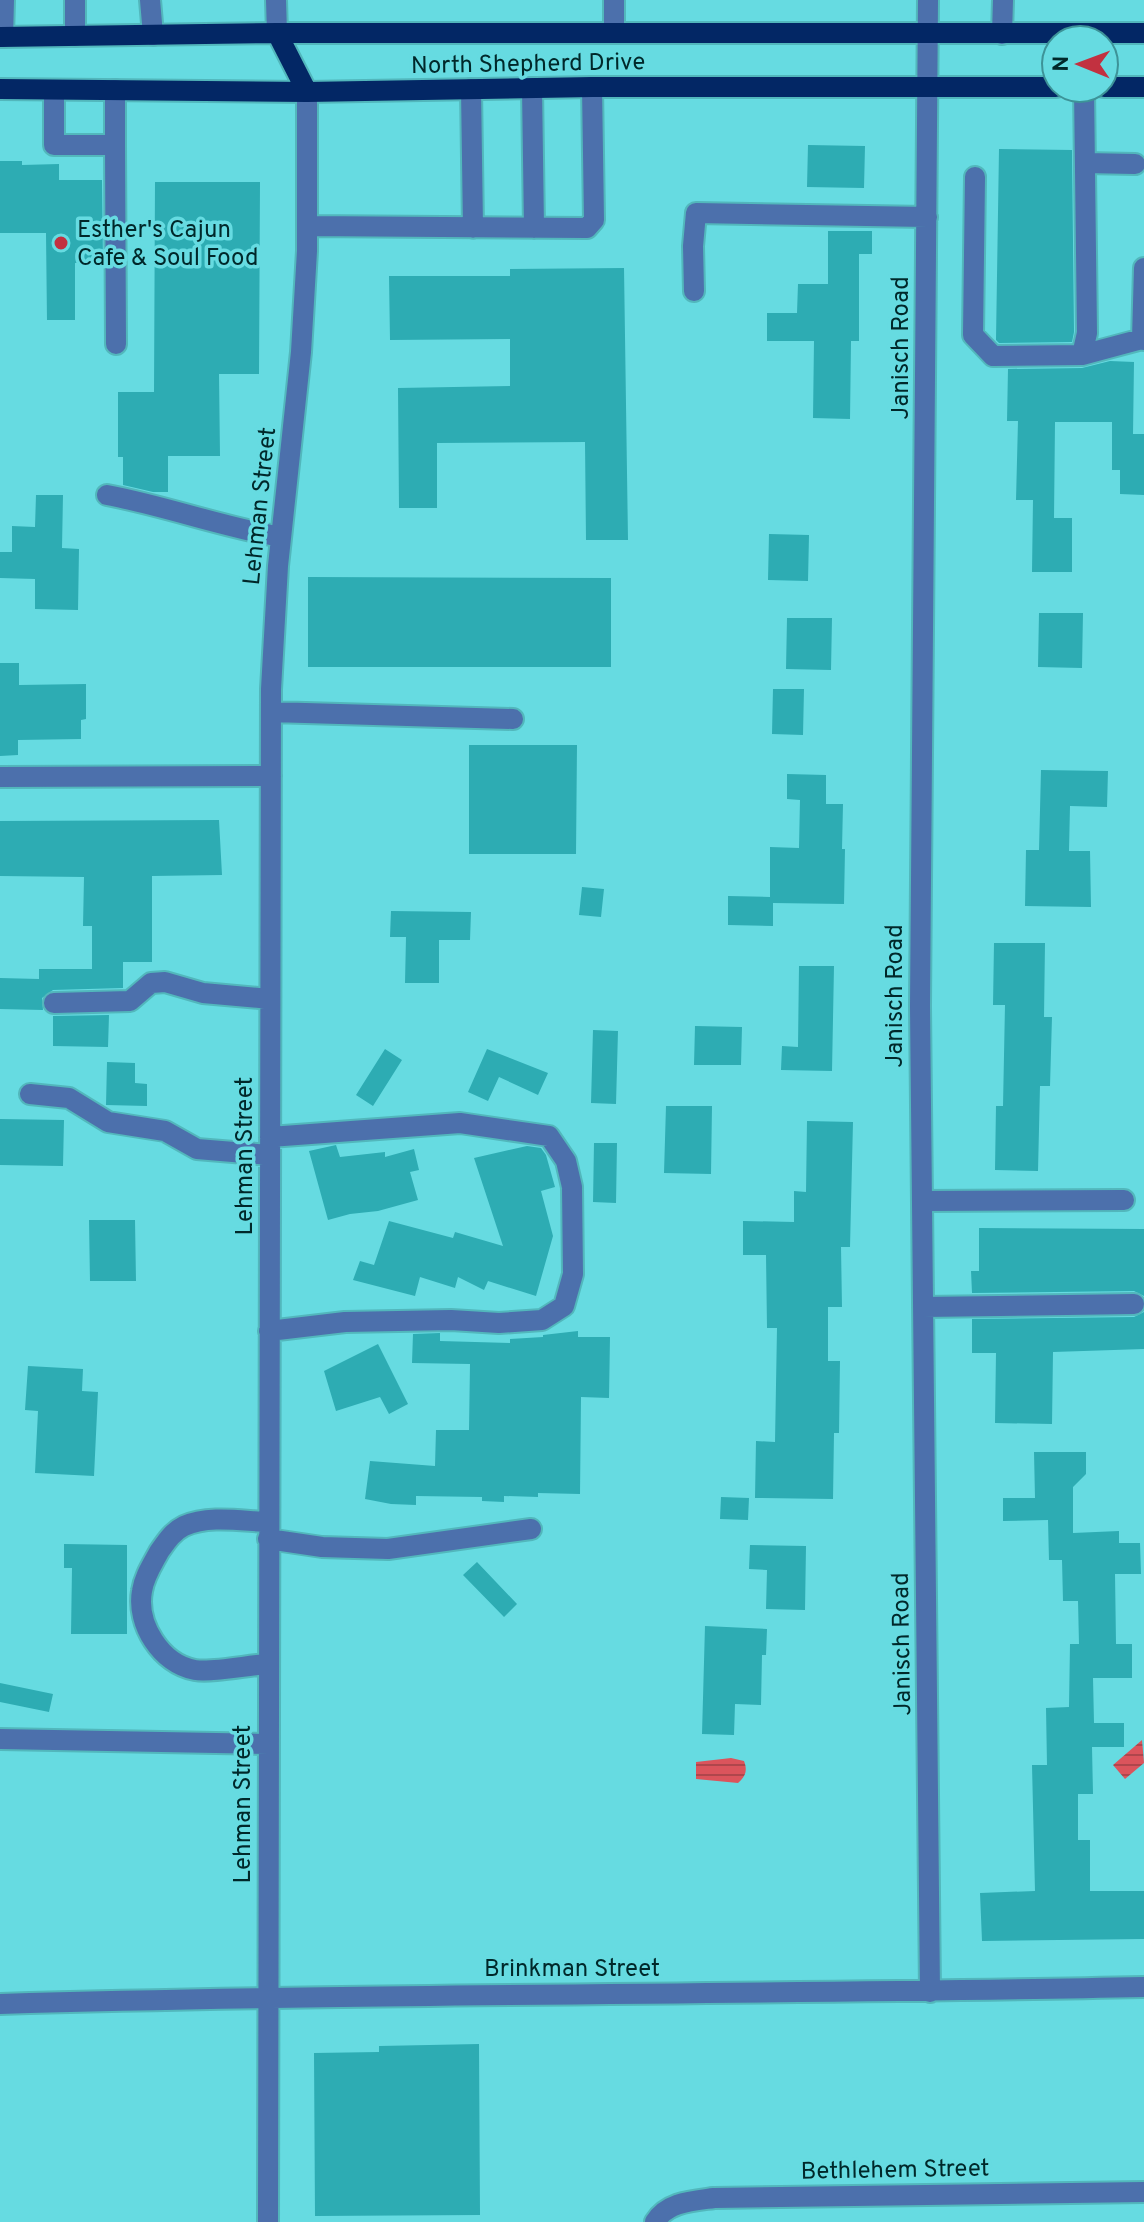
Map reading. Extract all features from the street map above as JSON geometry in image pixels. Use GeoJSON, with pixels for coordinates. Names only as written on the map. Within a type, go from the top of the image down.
{"type":"FeatureCollection","features":[{"type":"Feature","properties":{"kind":"main road","name":"North Shepherd Drive"},"geometry":{"type":"LineString","coordinates":[[2,37],[277,33],[1144,33]]}},
{"type":"Feature","properties":{"kind":"main road"},"geometry":{"type":"LineString","coordinates":[[277,33],[307,92]]}},
{"type":"Feature","properties":{"kind":"main road","name":"North Shepherd Drive"},"geometry":{"type":"LineString","coordinates":[[0,89],[307,92],[592,87],[1040,87]]}},
{"type":"Feature","properties":{"kind":"main road"},"geometry":{"type":"LineString","coordinates":[[1120,87],[1144,87]]}},
{"type":"Feature","properties":{"kind":"street"},"geometry":{"type":"LineString","coordinates":[[2,37],[4,0]]}},
{"type":"Feature","properties":{"kind":"street"},"geometry":{"type":"LineString","coordinates":[[75,0],[75,36]]}},
{"type":"Feature","properties":{"kind":"street"},"geometry":{"type":"LineString","coordinates":[[150,0],[153,35]]}},
{"type":"Feature","properties":{"kind":"street"},"geometry":{"type":"LineString","coordinates":[[276,0],[277,33]]}},
{"type":"Feature","properties":{"kind":"street"},"geometry":{"type":"LineString","coordinates":[[614,0],[614,33]]}},
{"type":"Feature","properties":{"kind":"street","name":"Janisch Road"},"geometry":{"type":"LineString","coordinates":[[928,0],[920,1006],[930,1992]]}},
{"type":"Feature","properties":{"kind":"street"},"geometry":{"type":"LineString","coordinates":[[1002,34],[1003,0]]}},
{"type":"Feature","properties":{"kind":"street"},"geometry":{"type":"LineString","coordinates":[[307,226],[587,228],[594,220],[592,87]]}},
{"type":"Feature","properties":{"kind":"street"},"geometry":{"type":"LineString","coordinates":[[532,88],[534,228]]}},
{"type":"Feature","properties":{"kind":"street"},"geometry":{"type":"LineString","coordinates":[[471,89],[473,228]]}},
{"type":"Feature","properties":{"kind":"street"},"geometry":{"type":"LineString","coordinates":[[54,90],[54,145],[115,145]]}},
{"type":"Feature","properties":{"kind":"street"},"geometry":{"type":"LineString","coordinates":[[115,90],[116,344]]}},
{"type":"Feature","properties":{"kind":"street","name":"Lehman Street"},"geometry":{"type":"LineString","coordinates":[[268,2222],[271,712],[281,537],[301,352],[307,226],[307,92]]}},
{"type":"Feature","properties":{"kind":"street"},"geometry":{"type":"LineString","coordinates":[[1082,355],[1087,333],[1084,104]]}},
{"type":"Feature","properties":{"kind":"street"},"geometry":{"type":"LineString","coordinates":[[1085,163],[1135,164]]}},
{"type":"Feature","properties":{"kind":"street"},"geometry":{"type":"LineString","coordinates":[[975,177],[973,335],[993,356],[1082,355],[1143,340],[1144,268]]}},
{"type":"Feature","properties":{"kind":"street"},"geometry":{"type":"LineString","coordinates":[[694,291],[696,213],[927,217]]}},
{"type":"Feature","properties":{"kind":"street"},"geometry":{"type":"LineString","coordinates":[[107,495],[151,503],[238,530],[281,537]]}},
{"type":"Feature","properties":{"kind":"street"},"geometry":{"type":"LineString","coordinates":[[271,712],[513,719]]}},
{"type":"Feature","properties":{"kind":"street"},"geometry":{"type":"LineString","coordinates":[[0,777],[271,776]]}},
{"type":"Feature","properties":{"kind":"street"},"geometry":{"type":"LineString","coordinates":[[54,1003],[130,1001],[151,983],[165,982],[203,993],[270,999]]}},
{"type":"Feature","properties":{"kind":"street"},"geometry":{"type":"LineString","coordinates":[[30,1094],[69,1098],[108,1122],[165,1131],[197,1149],[270,1146],[460,1123],[549,1136],[566,1161],[572,1187],[573,1274],[564,1306],[542,1320],[499,1323],[373,1321],[269,1331]]}},
{"type":"Feature","properties":{"kind":"street"},"geometry":{"type":"LineString","coordinates":[[922,1201],[1124,1200]]}},
{"type":"Feature","properties":{"kind":"street"},"geometry":{"type":"LineString","coordinates":[[923,1307],[1134,1304]]}},
{"type":"Feature","properties":{"kind":"street"},"geometry":{"type":"LineString","coordinates":[[268,1664],[195,1670],[162,1652],[151,1639],[141,1593],[146,1576],[167,1540],[180,1528],[198,1521],[268,1531],[322,1547],[388,1549],[531,1529]]}},
{"type":"Feature","properties":{"kind":"street"},"geometry":{"type":"LineString","coordinates":[[0,1739],[268,1744]]}},
{"type":"Feature","properties":{"kind":"street","name":"Brinkman Street"},"geometry":{"type":"LineString","coordinates":[[0,2004],[267,1996],[930,1992],[1144,1987]]}},
{"type":"Feature","properties":{"kind":"street","name":"Bethlehem Street"},"geometry":{"type":"LineString","coordinates":[[655,2222],[660,2213],[682,2202],[714,2198],[1144,2192]]}},
{"type":"Feature","properties":{"kind":"shaded area"},"geometry":{"type":"Polygon","coordinates":[[[1142,1740],[1144,1763],[1125,1779],[1113,1765],[1142,1740]]]}},
{"type":"Feature","properties":{"kind":"shaded area"},"geometry":{"type":"Polygon","coordinates":[[[731,1758],[744,1761],[745,1774],[738,1783],[696,1779],[696,1762],[731,1758]]]}},
{"type":"Feature","properties":{"kind":"building"},"geometry":{"type":"Polygon","coordinates":[[[808,145],[865,146],[864,188],[807,187],[808,145]]]}},
{"type":"Feature","properties":{"kind":"building"},"geometry":{"type":"Polygon","coordinates":[[[999,149],[1072,150],[1072,342],[999,343],[996,340],[999,149]]]}},
{"type":"Feature","properties":{"kind":"building"},"geometry":{"type":"Polygon","coordinates":[[[0,161],[22,161],[22,165],[59,164],[59,180],[102,180],[103,263],[75,263],[75,320],[47,320],[46,233],[0,233],[0,161]]]}},
{"type":"Feature","properties":{"kind":"building"},"geometry":{"type":"Polygon","coordinates":[[[155,182],[260,182],[259,374],[219,374],[220,456],[168,456],[168,492],[123,485],[123,457],[118,457],[118,392],[154,392],[155,182]]]}},
{"type":"Feature","properties":{"kind":"building"},"geometry":{"type":"Polygon","coordinates":[[[828,231],[872,231],[872,254],[859,254],[859,341],[851,341],[850,419],[813,418],[814,341],[767,341],[767,313],[797,313],[798,284],[828,284],[828,231]]]}},
{"type":"Feature","properties":{"kind":"building"},"geometry":{"type":"Polygon","coordinates":[[[624,268],[628,540],[586,540],[585,442],[437,443],[437,508],[399,508],[398,388],[510,386],[510,339],[390,340],[389,276],[510,276],[510,269],[624,268]]]}},
{"type":"Feature","properties":{"kind":"building"},"geometry":{"type":"Polygon","coordinates":[[[1110,361],[1134,362],[1133,434],[1144,434],[1144,495],[1120,494],[1120,470],[1112,470],[1112,422],[1055,422],[1054,518],[1072,518],[1072,572],[1032,572],[1033,500],[1016,500],[1018,421],[1007,421],[1008,369],[1082,368],[1110,361]]]}},
{"type":"Feature","properties":{"kind":"building"},"geometry":{"type":"Polygon","coordinates":[[[36,495],[63,495],[62,548],[79,549],[78,610],[35,609],[35,579],[0,578],[0,552],[12,552],[12,526],[35,527],[36,495]]]}},
{"type":"Feature","properties":{"kind":"building"},"geometry":{"type":"Polygon","coordinates":[[[769,534],[809,535],[808,581],[768,580],[769,534]]]}},
{"type":"Feature","properties":{"kind":"building"},"geometry":{"type":"Polygon","coordinates":[[[308,577],[611,578],[611,667],[308,667],[308,577]]]}},
{"type":"Feature","properties":{"kind":"building"},"geometry":{"type":"Polygon","coordinates":[[[1039,613],[1083,613],[1082,668],[1038,667],[1039,613]]]}},
{"type":"Feature","properties":{"kind":"building"},"geometry":{"type":"Polygon","coordinates":[[[787,618],[832,618],[831,670],[786,669],[787,618]]]}},
{"type":"Feature","properties":{"kind":"building"},"geometry":{"type":"Polygon","coordinates":[[[0,663],[19,663],[19,685],[86,684],[86,719],[81,720],[81,739],[18,740],[18,755],[0,756],[0,663]]]}},
{"type":"Feature","properties":{"kind":"building"},"geometry":{"type":"Polygon","coordinates":[[[773,689],[804,689],[803,735],[772,734],[773,689]]]}},
{"type":"Feature","properties":{"kind":"building"},"geometry":{"type":"Polygon","coordinates":[[[469,745],[577,745],[576,854],[469,854],[469,745]]]}},
{"type":"Feature","properties":{"kind":"building"},"geometry":{"type":"Polygon","coordinates":[[[1041,770],[1108,771],[1107,807],[1070,806],[1069,851],[1090,851],[1091,907],[1025,906],[1026,850],[1039,850],[1041,770]]]}},
{"type":"Feature","properties":{"kind":"building"},"geometry":{"type":"Polygon","coordinates":[[[787,774],[826,775],[826,804],[843,804],[844,904],[773,903],[773,926],[728,925],[728,896],[770,897],[770,847],[799,848],[800,800],[787,799],[787,774]]]}},
{"type":"Feature","properties":{"kind":"building"},"geometry":{"type":"Polygon","coordinates":[[[219,820],[222,875],[152,876],[152,962],[123,962],[123,988],[53,990],[42,998],[43,1010],[0,1009],[0,978],[39,979],[39,969],[92,969],[92,926],[83,926],[84,877],[0,876],[0,821],[219,820]]]}},
{"type":"Feature","properties":{"kind":"building"},"geometry":{"type":"Polygon","coordinates":[[[582,887],[604,889],[601,917],[579,915],[582,887]]]}},
{"type":"Feature","properties":{"kind":"building"},"geometry":{"type":"Polygon","coordinates":[[[391,911],[471,912],[470,940],[439,940],[439,983],[405,983],[406,937],[390,937],[391,911]]]}},
{"type":"Feature","properties":{"kind":"building"},"geometry":{"type":"Polygon","coordinates":[[[994,943],[1045,943],[1044,1017],[1052,1017],[1050,1086],[1040,1086],[1038,1171],[995,1170],[996,1106],[1003,1106],[1005,1005],[993,1005],[994,943]]]}},
{"type":"Feature","properties":{"kind":"building"},"geometry":{"type":"Polygon","coordinates":[[[799,966],[834,966],[832,1071],[781,1070],[782,1046],[798,1047],[799,966]]]}},
{"type":"Feature","properties":{"kind":"building"},"geometry":{"type":"Polygon","coordinates":[[[109,1015],[108,1047],[53,1046],[53,1016],[109,1015]]]}},
{"type":"Feature","properties":{"kind":"building"},"geometry":{"type":"Polygon","coordinates":[[[695,1026],[742,1027],[741,1065],[694,1065],[695,1026]]]}},
{"type":"Feature","properties":{"kind":"building"},"geometry":{"type":"Polygon","coordinates":[[[593,1030],[618,1031],[616,1104],[591,1103],[593,1030]]]}},
{"type":"Feature","properties":{"kind":"building"},"geometry":{"type":"Polygon","coordinates":[[[385,1049],[402,1060],[373,1106],[356,1095],[385,1049]]]}},
{"type":"Feature","properties":{"kind":"building"},"geometry":{"type":"Polygon","coordinates":[[[487,1049],[548,1073],[538,1095],[499,1077],[488,1101],[468,1092],[487,1049]]]}},
{"type":"Feature","properties":{"kind":"building"},"geometry":{"type":"Polygon","coordinates":[[[107,1062],[135,1063],[135,1083],[147,1084],[147,1106],[106,1105],[107,1062]]]}},
{"type":"Feature","properties":{"kind":"building"},"geometry":{"type":"Polygon","coordinates":[[[666,1106],[712,1106],[711,1174],[664,1173],[666,1106]]]}},
{"type":"Feature","properties":{"kind":"building"},"geometry":{"type":"Polygon","coordinates":[[[0,1119],[64,1120],[63,1166],[0,1165],[0,1119]]]}},
{"type":"Feature","properties":{"kind":"building"},"geometry":{"type":"Polygon","coordinates":[[[807,1121],[853,1122],[850,1247],[841,1247],[842,1307],[828,1307],[828,1361],[840,1361],[839,1433],[834,1433],[833,1499],[755,1498],[756,1441],[775,1442],[777,1328],[767,1328],[766,1255],[743,1255],[743,1221],[794,1222],[794,1191],[806,1192],[807,1121]]]}},
{"type":"Feature","properties":{"kind":"building"},"geometry":{"type":"Polygon","coordinates":[[[594,1143],[617,1143],[616,1203],[593,1202],[594,1143]]]}},
{"type":"Feature","properties":{"kind":"building"},"geometry":{"type":"Polygon","coordinates":[[[336,1145],[340,1157],[385,1152],[385,1157],[414,1149],[419,1170],[410,1172],[418,1200],[328,1220],[309,1151],[336,1145]]]}},
{"type":"Feature","properties":{"kind":"building"},"geometry":{"type":"Polygon","coordinates":[[[527,1146],[541,1148],[546,1155],[555,1187],[541,1191],[553,1236],[536,1296],[488,1281],[484,1290],[458,1277],[455,1288],[420,1277],[415,1296],[353,1280],[360,1261],[374,1265],[389,1221],[453,1238],[455,1232],[503,1246],[474,1158],[527,1146]]]}},
{"type":"Feature","properties":{"kind":"building"},"geometry":{"type":"Polygon","coordinates":[[[89,1220],[135,1220],[136,1281],[90,1281],[89,1220]]]}},
{"type":"Feature","properties":{"kind":"building"},"geometry":{"type":"Polygon","coordinates":[[[979,1228],[1144,1229],[1144,1296],[1134,1291],[972,1293],[971,1271],[979,1271],[979,1228]]]}},
{"type":"Feature","properties":{"kind":"building"},"geometry":{"type":"Polygon","coordinates":[[[1144,1312],[1144,1349],[1053,1352],[1052,1424],[995,1423],[996,1353],[972,1353],[972,1319],[1134,1317],[1144,1312]]]}},
{"type":"Feature","properties":{"kind":"building"},"geometry":{"type":"Polygon","coordinates":[[[578,1331],[578,1337],[610,1337],[609,1398],[581,1397],[580,1494],[504,1496],[504,1502],[482,1501],[482,1497],[416,1496],[416,1505],[365,1499],[370,1461],[435,1466],[436,1430],[469,1430],[470,1364],[412,1363],[413,1334],[440,1333],[440,1341],[510,1343],[510,1339],[578,1331]]]}},
{"type":"Feature","properties":{"kind":"building"},"geometry":{"type":"Polygon","coordinates":[[[378,1344],[408,1404],[389,1414],[380,1397],[336,1411],[324,1371],[378,1344]]]}},
{"type":"Feature","properties":{"kind":"building"},"geometry":{"type":"Polygon","coordinates":[[[28,1366],[83,1369],[82,1391],[98,1392],[94,1476],[35,1473],[38,1411],[25,1410],[28,1366]]]}},
{"type":"Feature","properties":{"kind":"building"},"geometry":{"type":"Polygon","coordinates":[[[1034,1452],[1086,1452],[1086,1474],[1073,1487],[1073,1533],[1119,1531],[1119,1543],[1140,1543],[1141,1574],[1115,1574],[1116,1644],[1132,1644],[1132,1678],[1093,1678],[1094,1723],[1124,1723],[1124,1747],[1092,1747],[1093,1794],[1078,1794],[1078,1840],[1090,1840],[1090,1891],[1144,1891],[1144,1939],[982,1941],[980,1893],[1035,1891],[1032,1765],[1047,1765],[1046,1708],[1069,1707],[1070,1644],[1079,1644],[1078,1601],[1063,1601],[1062,1560],[1049,1560],[1048,1520],[1003,1521],[1003,1498],[1035,1498],[1034,1452]]]}},
{"type":"Feature","properties":{"kind":"building"},"geometry":{"type":"Polygon","coordinates":[[[721,1497],[749,1498],[748,1520],[720,1519],[721,1497]]]}},
{"type":"Feature","properties":{"kind":"building"},"geometry":{"type":"Polygon","coordinates":[[[64,1544],[127,1545],[127,1634],[71,1634],[72,1568],[64,1568],[64,1544]]]}},
{"type":"Feature","properties":{"kind":"building"},"geometry":{"type":"Polygon","coordinates":[[[750,1545],[806,1546],[805,1610],[766,1609],[767,1570],[749,1569],[750,1545]]]}},
{"type":"Feature","properties":{"kind":"building"},"geometry":{"type":"Polygon","coordinates":[[[477,1562],[517,1604],[504,1617],[463,1575],[477,1562]]]}},
{"type":"Feature","properties":{"kind":"building"},"geometry":{"type":"Polygon","coordinates":[[[705,1626],[767,1629],[766,1655],[762,1655],[761,1705],[735,1704],[734,1735],[702,1734],[705,1626]]]}},
{"type":"Feature","properties":{"kind":"building"},"geometry":{"type":"Polygon","coordinates":[[[0,1683],[53,1694],[49,1712],[0,1702],[0,1683]]]}},
{"type":"Feature","properties":{"kind":"building"},"geometry":{"type":"Polygon","coordinates":[[[479,2044],[480,2215],[315,2216],[314,2053],[379,2052],[379,2046],[479,2044]]]}},
{"type":"Feature","properties":{"kind":"place","name":"Esther's Cajun Cafe & Soul Food"},"geometry":{"type":"Point","coordinates":[61,243]}}]}
